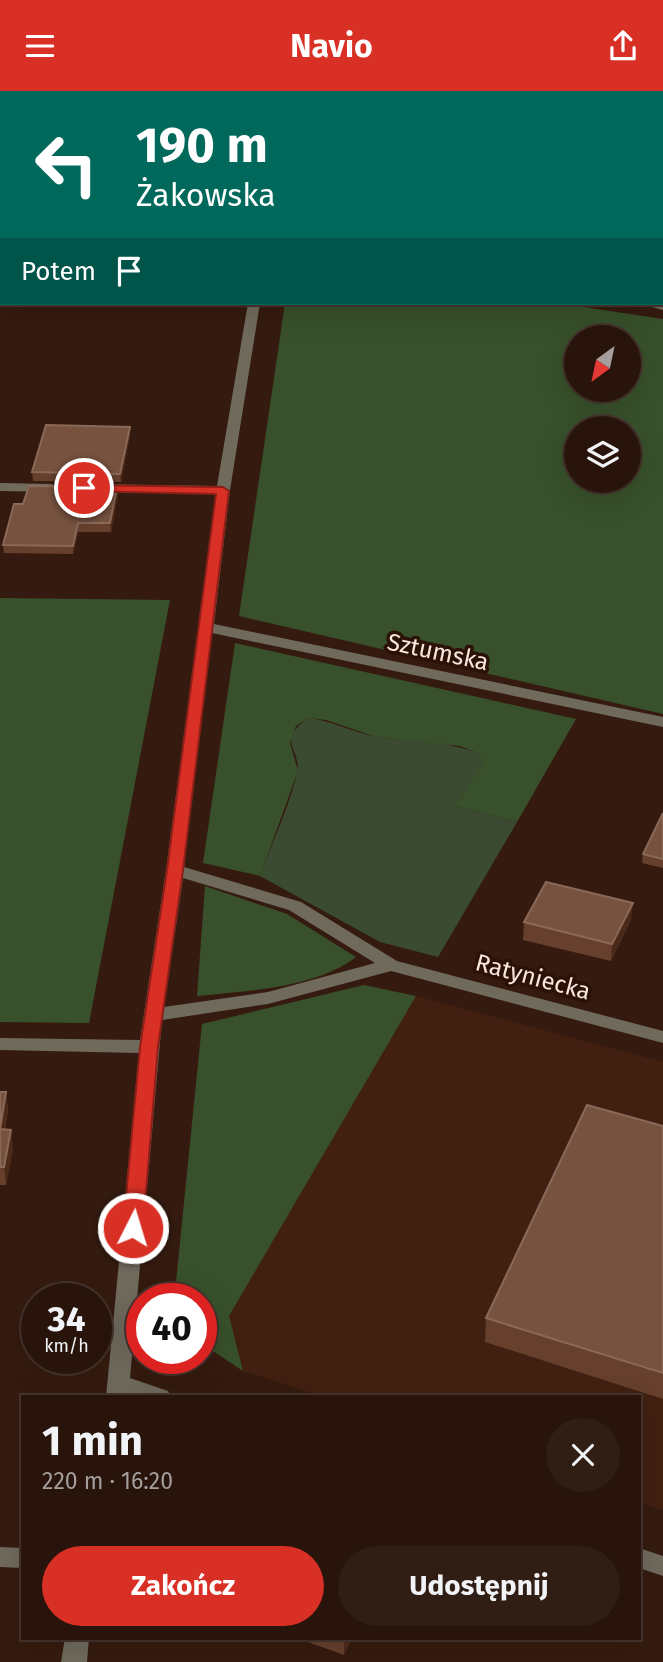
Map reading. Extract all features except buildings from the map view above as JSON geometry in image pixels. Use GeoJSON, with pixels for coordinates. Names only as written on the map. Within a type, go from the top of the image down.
{"type":"FeatureCollection","features":[{"type":"Feature","properties":{"kind":"street"},"geometry":{"type":"LineString","coordinates":[[148,1395],[118,1390],[149,1047],[175,870],[223,491],[254,305]]}},
{"type":"Feature","properties":{"kind":"street"},"geometry":{"type":"LineString","coordinates":[[0,487],[223,491]]}},
{"type":"Feature","properties":{"kind":"street","name":"Sztumska"},"geometry":{"type":"LineString","coordinates":[[204,627],[663,722]]}},
{"type":"Feature","properties":{"kind":"street","name":"Ratyniecka"},"geometry":{"type":"LineString","coordinates":[[175,870],[295,906],[391,965],[663,1037]]}},
{"type":"Feature","properties":{"kind":"street","name":"Ratyniecka"},"geometry":{"type":"LineString","coordinates":[[153,1015],[268,998],[391,965]]}},
{"type":"Feature","properties":{"kind":"street"},"geometry":{"type":"LineString","coordinates":[[0,1044],[149,1047]]}},
{"type":"Feature","properties":{"kind":"street"},"geometry":{"type":"LineString","coordinates":[[0,1557],[21,1557]]}},
{"type":"Feature","properties":{"kind":"street"},"geometry":{"type":"LineString","coordinates":[[641,1559],[663,1566]]}},
{"type":"Feature","properties":{"kind":"street"},"geometry":{"type":"LineString","coordinates":[[74,1662],[77,1640]]}},
{"type":"Feature","properties":{"kind":"shaded area"},"geometry":{"type":"Polygon","coordinates":[[[416,996],[663,1062],[663,1510],[641,1503],[641,1395],[316,1395],[243,1371],[228,1316],[416,996]]]}},
{"type":"Feature","properties":{"kind":"green space"},"geometry":{"type":"Polygon","coordinates":[[[285,305],[570,305],[663,319],[663,714],[239,616],[285,305]]]}},
{"type":"Feature","properties":{"kind":"green space"},"geometry":{"type":"Polygon","coordinates":[[[0,598],[170,600],[89,1023],[0,1022],[0,598]]]}},
{"type":"Feature","properties":{"kind":"green space"},"geometry":{"type":"Polygon","coordinates":[[[235,643],[576,719],[517,822],[455,806],[483,764],[479,754],[460,746],[376,737],[326,720],[309,718],[296,726],[290,743],[298,771],[260,876],[203,863],[235,643]]]}},
{"type":"Feature","properties":{"kind":"green space"},"geometry":{"type":"Polygon","coordinates":[[[309,718],[369,735],[442,744],[479,754],[484,764],[455,806],[517,822],[438,957],[380,942],[260,876],[297,773],[298,764],[291,739],[299,726],[309,718]]]}},
{"type":"Feature","properties":{"kind":"green space"},"geometry":{"type":"Polygon","coordinates":[[[205,886],[287,914],[356,957],[340,967],[301,982],[259,990],[197,996],[205,886]]]}},
{"type":"Feature","properties":{"kind":"green space"},"geometry":{"type":"Polygon","coordinates":[[[364,985],[416,996],[229,1316],[243,1371],[217,1354],[217,1283],[176,1282],[202,1024],[364,985]]]}},
{"type":"Feature","properties":{"kind":"route"},"geometry":{"type":"LineString","coordinates":[[84,488],[223,491],[175,870],[149,1047],[133,1228]]}}]}
